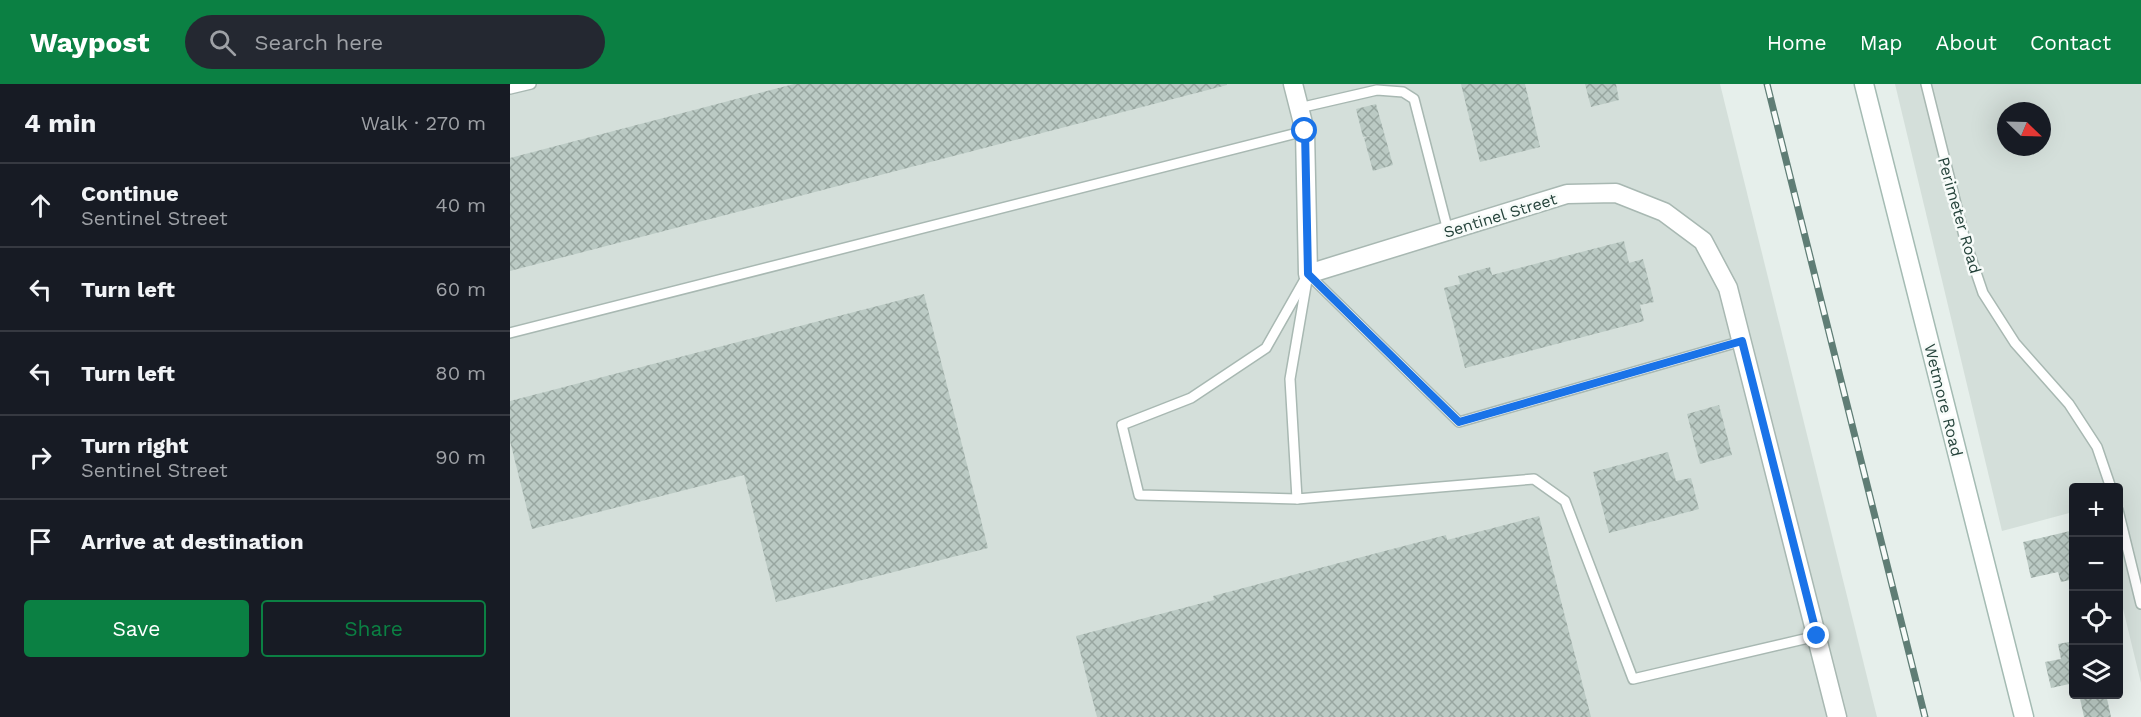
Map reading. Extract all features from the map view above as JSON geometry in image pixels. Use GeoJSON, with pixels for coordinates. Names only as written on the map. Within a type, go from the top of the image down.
{"type":"FeatureCollection","features":[{"type":"Feature","properties":{"kind":"street"},"geometry":{"type":"LineString","coordinates":[[1293,84],[1305,131],[1308,274]]}},
{"type":"Feature","properties":{"kind":"street","name":"Wetmore Road"},"geometry":{"type":"LineString","coordinates":[[1864,84],[2024,717]]}},
{"type":"Feature","properties":{"kind":"street","name":"Sentinel Street"},"geometry":{"type":"LineString","coordinates":[[1308,274],[1567,194],[1616,193],[1664,212],[1703,240],[1728,288],[1837,717]]}},
{"type":"Feature","properties":{"kind":"lane"},"geometry":{"type":"LineString","coordinates":[[510,89],[531,84]]}},
{"type":"Feature","properties":{"kind":"lane","name":"Perimeter Road"},"geometry":{"type":"LineString","coordinates":[[1926,84],[1965,240],[1983,292],[2015,343],[2069,404],[2097,447],[2109,483]]}},
{"type":"Feature","properties":{"kind":"lane"},"geometry":{"type":"LineString","coordinates":[[1299,108],[1377,90],[1403,92],[1414,99],[1448,231]]}},
{"type":"Feature","properties":{"kind":"lane"},"geometry":{"type":"LineString","coordinates":[[510,333],[1305,131]]}},
{"type":"Feature","properties":{"kind":"lane"},"geometry":{"type":"LineString","coordinates":[[1308,274],[1459,422],[1742,341]]}},
{"type":"Feature","properties":{"kind":"lane"},"geometry":{"type":"LineString","coordinates":[[1297,499],[1290,379],[1308,274]]}},
{"type":"Feature","properties":{"kind":"lane"},"geometry":{"type":"LineString","coordinates":[[1308,274],[1266,348],[1191,398],[1122,425],[1139,495],[1297,499],[1534,479],[1565,501],[1633,679],[1817,636]]}},
{"type":"Feature","properties":{"kind":"lane"},"geometry":{"type":"LineString","coordinates":[[2123,530],[2141,604]]}},
{"type":"Feature","properties":{"kind":"shaded area"},"geometry":{"type":"Polygon","coordinates":[[[510,84],[1720,84],[1877,717],[510,717],[510,84]]]}},
{"type":"Feature","properties":{"kind":"shaded area"},"geometry":{"type":"Polygon","coordinates":[[[1895,84],[2141,84],[2141,683],[2123,609],[2123,483],[2069,483],[2069,513],[2002,531],[1895,84]]]}},
{"type":"Feature","properties":{"kind":"building"},"geometry":{"type":"Polygon","coordinates":[[[794,84],[1227,85],[510,271],[510,158],[794,84]]]}},
{"type":"Feature","properties":{"kind":"building"},"geometry":{"type":"Polygon","coordinates":[[[1461,84],[1525,84],[1540,147],[1480,162],[1461,84]]]}},
{"type":"Feature","properties":{"kind":"building"},"geometry":{"type":"Polygon","coordinates":[[[1585,84],[1616,84],[1619,100],[1591,107],[1585,84]]]}},
{"type":"Feature","properties":{"kind":"building"},"geometry":{"type":"Polygon","coordinates":[[[1376,104],[1393,165],[1373,171],[1364,138],[1372,136],[1363,137],[1356,109],[1376,104]]]}},
{"type":"Feature","properties":{"kind":"building"},"geometry":{"type":"Polygon","coordinates":[[[1624,241],[1629,263],[1643,259],[1654,302],[1640,305],[1644,321],[1465,368],[1444,288],[1460,284],[1458,276],[1490,267],[1492,275],[1624,241]]]}},
{"type":"Feature","properties":{"kind":"building"},"geometry":{"type":"Polygon","coordinates":[[[924,294],[988,548],[776,602],[744,475],[532,529],[510,441],[510,401],[924,294]]]}},
{"type":"Feature","properties":{"kind":"building"},"geometry":{"type":"Polygon","coordinates":[[[1719,405],[1732,455],[1700,464],[1687,414],[1719,405]]]}},
{"type":"Feature","properties":{"kind":"building"},"geometry":{"type":"Polygon","coordinates":[[[1668,452],[1676,481],[1691,478],[1699,509],[1609,533],[1593,472],[1668,452]]]}},
{"type":"Feature","properties":{"kind":"building"},"geometry":{"type":"Polygon","coordinates":[[[1539,516],[1591,717],[1097,717],[1076,636],[1214,600],[1213,596],[1446,535],[1447,540],[1539,516]]]}},
{"type":"Feature","properties":{"kind":"building"},"geometry":{"type":"Polygon","coordinates":[[[2069,531],[2069,580],[2061,582],[2058,572],[2031,578],[2023,542],[2069,531]]]}},
{"type":"Feature","properties":{"kind":"building"},"geometry":{"type":"Polygon","coordinates":[[[2069,642],[2069,684],[2051,688],[2045,662],[2061,659],[2058,644],[2069,642]]]}},
{"type":"Feature","properties":{"kind":"building"},"geometry":{"type":"Polygon","coordinates":[[[2080,699],[2107,699],[2111,717],[2084,717],[2080,699]]]}},
{"type":"Feature","properties":{"kind":"railway"},"geometry":{"type":"LineString","coordinates":[[1767,84],[1925,717]]}},
{"type":"Feature","properties":{"kind":"route"},"geometry":{"type":"LineString","coordinates":[[1305,131],[1308,274],[1459,422],[1742,341],[1817,636]]}}]}
